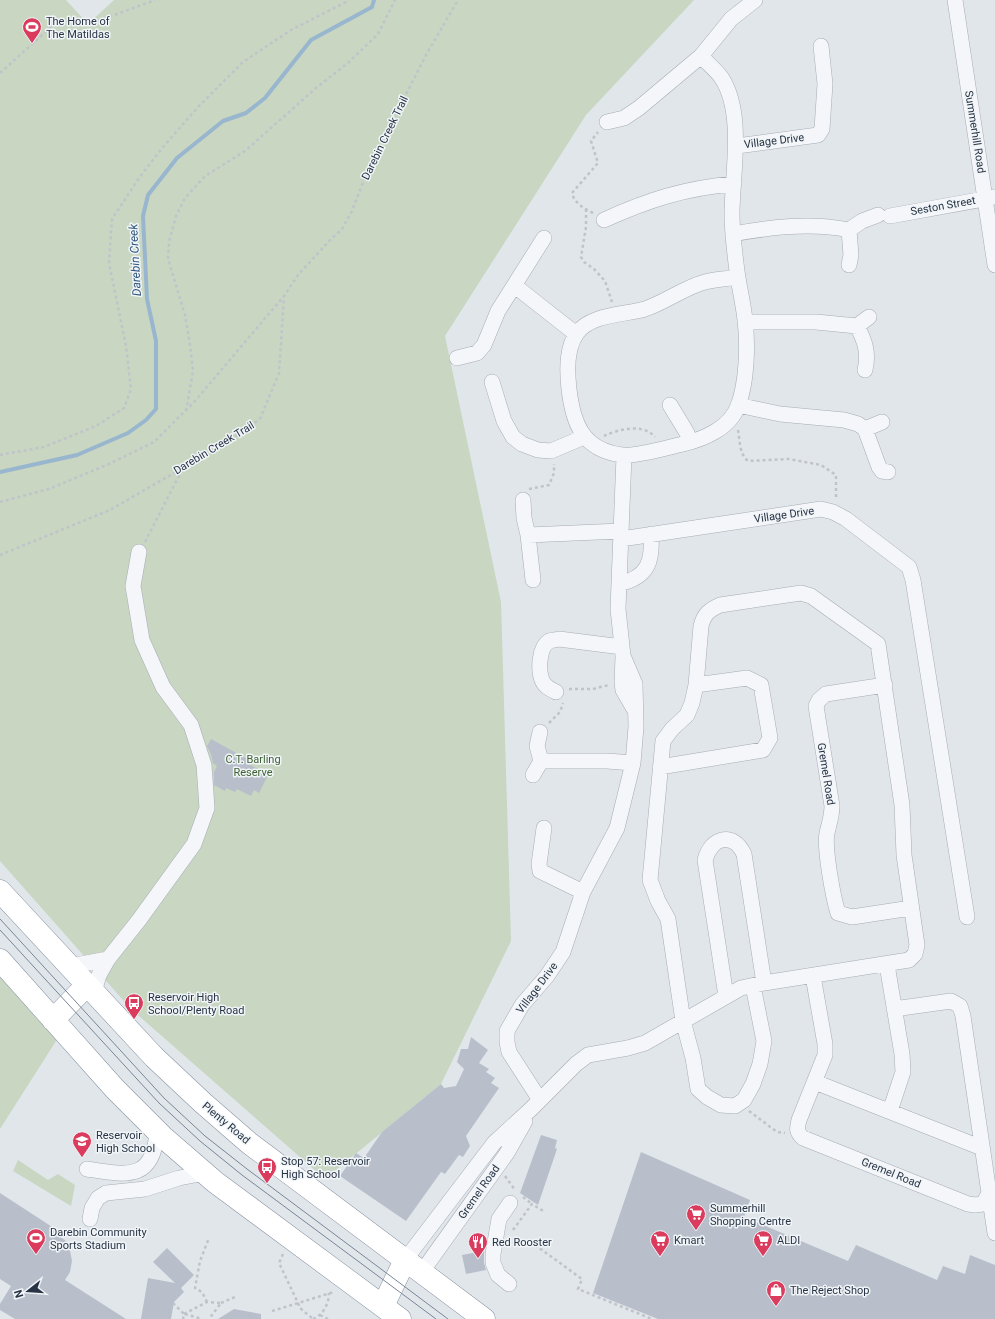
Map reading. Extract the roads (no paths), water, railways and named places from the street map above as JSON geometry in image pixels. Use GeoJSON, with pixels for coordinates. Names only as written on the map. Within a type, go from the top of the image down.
{"type":"FeatureCollection","features":[{"type":"Feature","properties":{"kind":"highway","name":"Plenty Road"},"geometry":{"type":"LineString","coordinates":[[0,891],[154,1057],[203,1103],[250,1143],[484,1319]]}},
{"type":"Feature","properties":{"kind":"highway"},"geometry":{"type":"LineString","coordinates":[[0,960],[115,1089],[157,1132],[205,1173],[391,1313],[413,1266]]}},
{"type":"Feature","properties":{"kind":"highway"},"geometry":{"type":"LineString","coordinates":[[53,1020],[90,988]]}},
{"type":"Feature","properties":{"kind":"street"},"geometry":{"type":"LineString","coordinates":[[607,122],[624,118],[639,108],[701,56],[730,19],[755,0]]}},
{"type":"Feature","properties":{"kind":"street","name":"Summerhill Road"},"geometry":{"type":"LineString","coordinates":[[955,0],[990,198],[995,265]]}},
{"type":"Feature","properties":{"kind":"street","name":"Village Drive"},"geometry":{"type":"LineString","coordinates":[[736,146],[818,135],[822,129],[825,84],[821,46]]}},
{"type":"Feature","properties":{"kind":"street","name":"Village Drive"},"geometry":{"type":"LineString","coordinates":[[701,56],[721,78],[730,101],[736,146],[732,214],[738,277],[745,322],[745,372],[734,412]]}},
{"type":"Feature","properties":{"kind":"street"},"geometry":{"type":"LineString","coordinates":[[605,219],[661,197],[683,191],[701,187],[734,184]]}},
{"type":"Feature","properties":{"kind":"street","name":"Seston Street"},"geometry":{"type":"LineString","coordinates":[[849,230],[862,221],[884,215],[990,198]]}},
{"type":"Feature","properties":{"kind":"street"},"geometry":{"type":"LineString","coordinates":[[733,234],[759,229],[793,227],[822,227],[849,230],[851,255],[849,265]]}},
{"type":"Feature","properties":{"kind":"street"},"geometry":{"type":"LineString","coordinates":[[457,358],[478,353],[484,345],[498,311],[544,238]]}},
{"type":"Feature","properties":{"kind":"street"},"geometry":{"type":"LineString","coordinates":[[738,277],[704,282],[646,309],[592,321],[576,334],[568,359],[567,373],[572,410],[576,425],[584,437],[597,447],[624,456],[702,439],[718,430],[734,412],[780,414],[844,420],[858,424],[865,429],[879,467],[882,471],[888,472]]}},
{"type":"Feature","properties":{"kind":"street"},"geometry":{"type":"LineString","coordinates":[[515,286],[576,334]]}},
{"type":"Feature","properties":{"kind":"street"},"geometry":{"type":"LineString","coordinates":[[745,322],[816,322],[857,326],[869,317]]}},
{"type":"Feature","properties":{"kind":"street"},"geometry":{"type":"LineString","coordinates":[[857,326],[866,345],[868,360],[865,370]]}},
{"type":"Feature","properties":{"kind":"street"},"geometry":{"type":"LineString","coordinates":[[492,382],[504,421],[513,437],[522,444],[538,450],[554,449],[584,437]]}},
{"type":"Feature","properties":{"kind":"street"},"geometry":{"type":"LineString","coordinates":[[670,405],[687,433],[690,442]]}},
{"type":"Feature","properties":{"kind":"street"},"geometry":{"type":"LineString","coordinates":[[865,429],[882,422]]}},
{"type":"Feature","properties":{"kind":"street","name":"Village Drive"},"geometry":{"type":"LineString","coordinates":[[536,1104],[510,1052],[507,1042],[507,1031],[522,1005],[547,976],[563,952],[583,892],[617,828],[625,802],[633,763],[636,711],[623,690],[622,652],[618,609],[624,456]]}},
{"type":"Feature","properties":{"kind":"street"},"geometry":{"type":"LineString","coordinates":[[523,500],[524,518],[528,535],[533,580]]}},
{"type":"Feature","properties":{"kind":"street","name":"Village Drive"},"geometry":{"type":"LineString","coordinates":[[528,535],[652,534],[821,509],[833,512],[846,519],[909,567],[913,580],[967,917]]}},
{"type":"Feature","properties":{"kind":"street"},"geometry":{"type":"LineString","coordinates":[[619,584],[629,582],[646,570],[651,559],[652,534]]}},
{"type":"Feature","properties":{"kind":"street"},"geometry":{"type":"LineString","coordinates":[[90,988],[108,959],[139,920],[194,844],[207,808],[204,765],[191,725],[163,687],[142,640],[133,586],[140,552]]}},
{"type":"Feature","properties":{"kind":"street","name":"Gremel Road"},"geometry":{"type":"LineString","coordinates":[[413,1266],[494,1143],[576,1064],[588,1055],[628,1048],[644,1043],[683,1021],[726,996],[741,988],[758,985],[812,976],[887,965],[909,960],[915,954],[918,945],[911,908],[904,855],[902,805],[878,644],[811,596],[801,593],[720,605],[709,610],[703,617],[701,626],[696,685],[692,703],[687,715],[672,729],[663,741],[650,880],[658,902],[668,919],[683,1021],[693,1058],[698,1089],[707,1097],[722,1105],[735,1106],[744,1100],[753,1084],[760,1064],[764,1041],[758,985]]}},
{"type":"Feature","properties":{"kind":"street"},"geometry":{"type":"LineString","coordinates":[[562,695],[548,688],[542,680],[540,670],[541,655],[545,644],[550,640],[559,639],[622,652]]}},
{"type":"Feature","properties":{"kind":"street"},"geometry":{"type":"LineString","coordinates":[[660,767],[762,750],[767,745],[770,738],[761,685],[755,680],[747,678],[696,685]]}},
{"type":"Feature","properties":{"kind":"street","name":"Gremel Road"},"geometry":{"type":"LineString","coordinates":[[885,685],[826,694],[819,700],[816,706],[832,806],[831,820],[827,834],[827,847],[838,913],[852,917],[911,908]]}},
{"type":"Feature","properties":{"kind":"street"},"geometry":{"type":"LineString","coordinates":[[533,775],[541,761],[537,746],[540,732]]}},
{"type":"Feature","properties":{"kind":"street"},"geometry":{"type":"LineString","coordinates":[[541,761],[607,761],[633,763]]}},
{"type":"Feature","properties":{"kind":"street"},"geometry":{"type":"LineString","coordinates":[[544,828],[539,864],[540,871],[583,892]]}},
{"type":"Feature","properties":{"kind":"street"},"geometry":{"type":"LineString","coordinates":[[726,996],[705,860],[711,845],[720,840],[728,839],[735,842],[741,846],[744,854],[758,985]]}},
{"type":"Feature","properties":{"kind":"street"},"geometry":{"type":"LineString","coordinates":[[70,966],[108,959]]}},
{"type":"Feature","properties":{"kind":"street"},"geometry":{"type":"LineString","coordinates":[[887,965],[904,1072],[890,1111]]}},
{"type":"Feature","properties":{"kind":"street"},"geometry":{"type":"LineString","coordinates":[[812,976],[825,1044],[825,1055],[815,1082],[982,1148]]}},
{"type":"Feature","properties":{"kind":"street"},"geometry":{"type":"LineString","coordinates":[[894,1009],[951,1001],[956,1002],[960,1006],[963,1016],[995,1233]]}},
{"type":"Feature","properties":{"kind":"street","name":"Gremel Road"},"geometry":{"type":"LineString","coordinates":[[815,1082],[797,1127],[798,1134],[803,1138],[968,1204],[983,1204],[989,1193]]}},
{"type":"Feature","properties":{"kind":"street","name":"Gremel Road"},"geometry":{"type":"LineString","coordinates":[[413,1266],[507,1153],[536,1104]]}},
{"type":"Feature","properties":{"kind":"street"},"geometry":{"type":"LineString","coordinates":[[87,1169],[122,1174],[139,1170],[150,1160],[154,1153],[157,1132]]}},
{"type":"Feature","properties":{"kind":"street"},"geometry":{"type":"LineString","coordinates":[[90,1219],[95,1202],[101,1195],[112,1192],[145,1190],[179,1178],[205,1173]]}},
{"type":"Feature","properties":{"kind":"street"},"geometry":{"type":"LineString","coordinates":[[509,1284],[496,1271],[493,1263],[493,1254],[499,1219],[510,1203]]}},
{"type":"Feature","properties":{"kind":"waterway","name":"Darebin Creek"},"geometry":{"type":"LineString","coordinates":[[0,472],[77,455],[128,433],[146,420],[156,409],[156,341],[147,299],[143,216],[148,195],[177,158],[223,121],[246,113],[265,98],[311,40],[372,7],[374,0]]}},
{"type":"Feature","properties":{"kind":"tram line"},"geometry":{"type":"LineString","coordinates":[[0,919],[164,1098],[205,1136],[448,1319]]}},
{"type":"Feature","properties":{"kind":"tram line"},"geometry":{"type":"LineString","coordinates":[[0,930],[159,1103],[200,1141],[242,1175],[436,1319]]}},
{"type":"Feature","properties":{"kind":"place","name":"The Home of The Matildas"},"geometry":{"type":"Point","coordinates":[32,44]}},
{"type":"Feature","properties":{"kind":"place","name":"Reservoir High School/Plenty Road"},"geometry":{"type":"Point","coordinates":[134,1020]}},
{"type":"Feature","properties":{"kind":"place","name":"Reservoir High School"},"geometry":{"type":"Point","coordinates":[82,1158]}},
{"type":"Feature","properties":{"kind":"place","name":"Stop 57: Reservoir High School"},"geometry":{"type":"Point","coordinates":[267,1184]}},
{"type":"Feature","properties":{"kind":"place","name":"Summerhill Shopping Centre"},"geometry":{"type":"Point","coordinates":[696,1231]}},
{"type":"Feature","properties":{"kind":"place","name":"Darebin Community Sports Stadium"},"geometry":{"type":"Point","coordinates":[36,1255]}},
{"type":"Feature","properties":{"kind":"place","name":"Kmart"},"geometry":{"type":"Point","coordinates":[660,1257]}},
{"type":"Feature","properties":{"kind":"place","name":"ALDI"},"geometry":{"type":"Point","coordinates":[763,1257]}},
{"type":"Feature","properties":{"kind":"place","name":"Red Rooster"},"geometry":{"type":"Point","coordinates":[478,1259]}},
{"type":"Feature","properties":{"kind":"place","name":"The Reject Shop"},"geometry":{"type":"Point","coordinates":[776,1307]}},
{"type":"Feature","properties":{"kind":"park label","name":"C.T. Barling Reserve"},"geometry":{"type":"Point","coordinates":[253,765]}}]}
